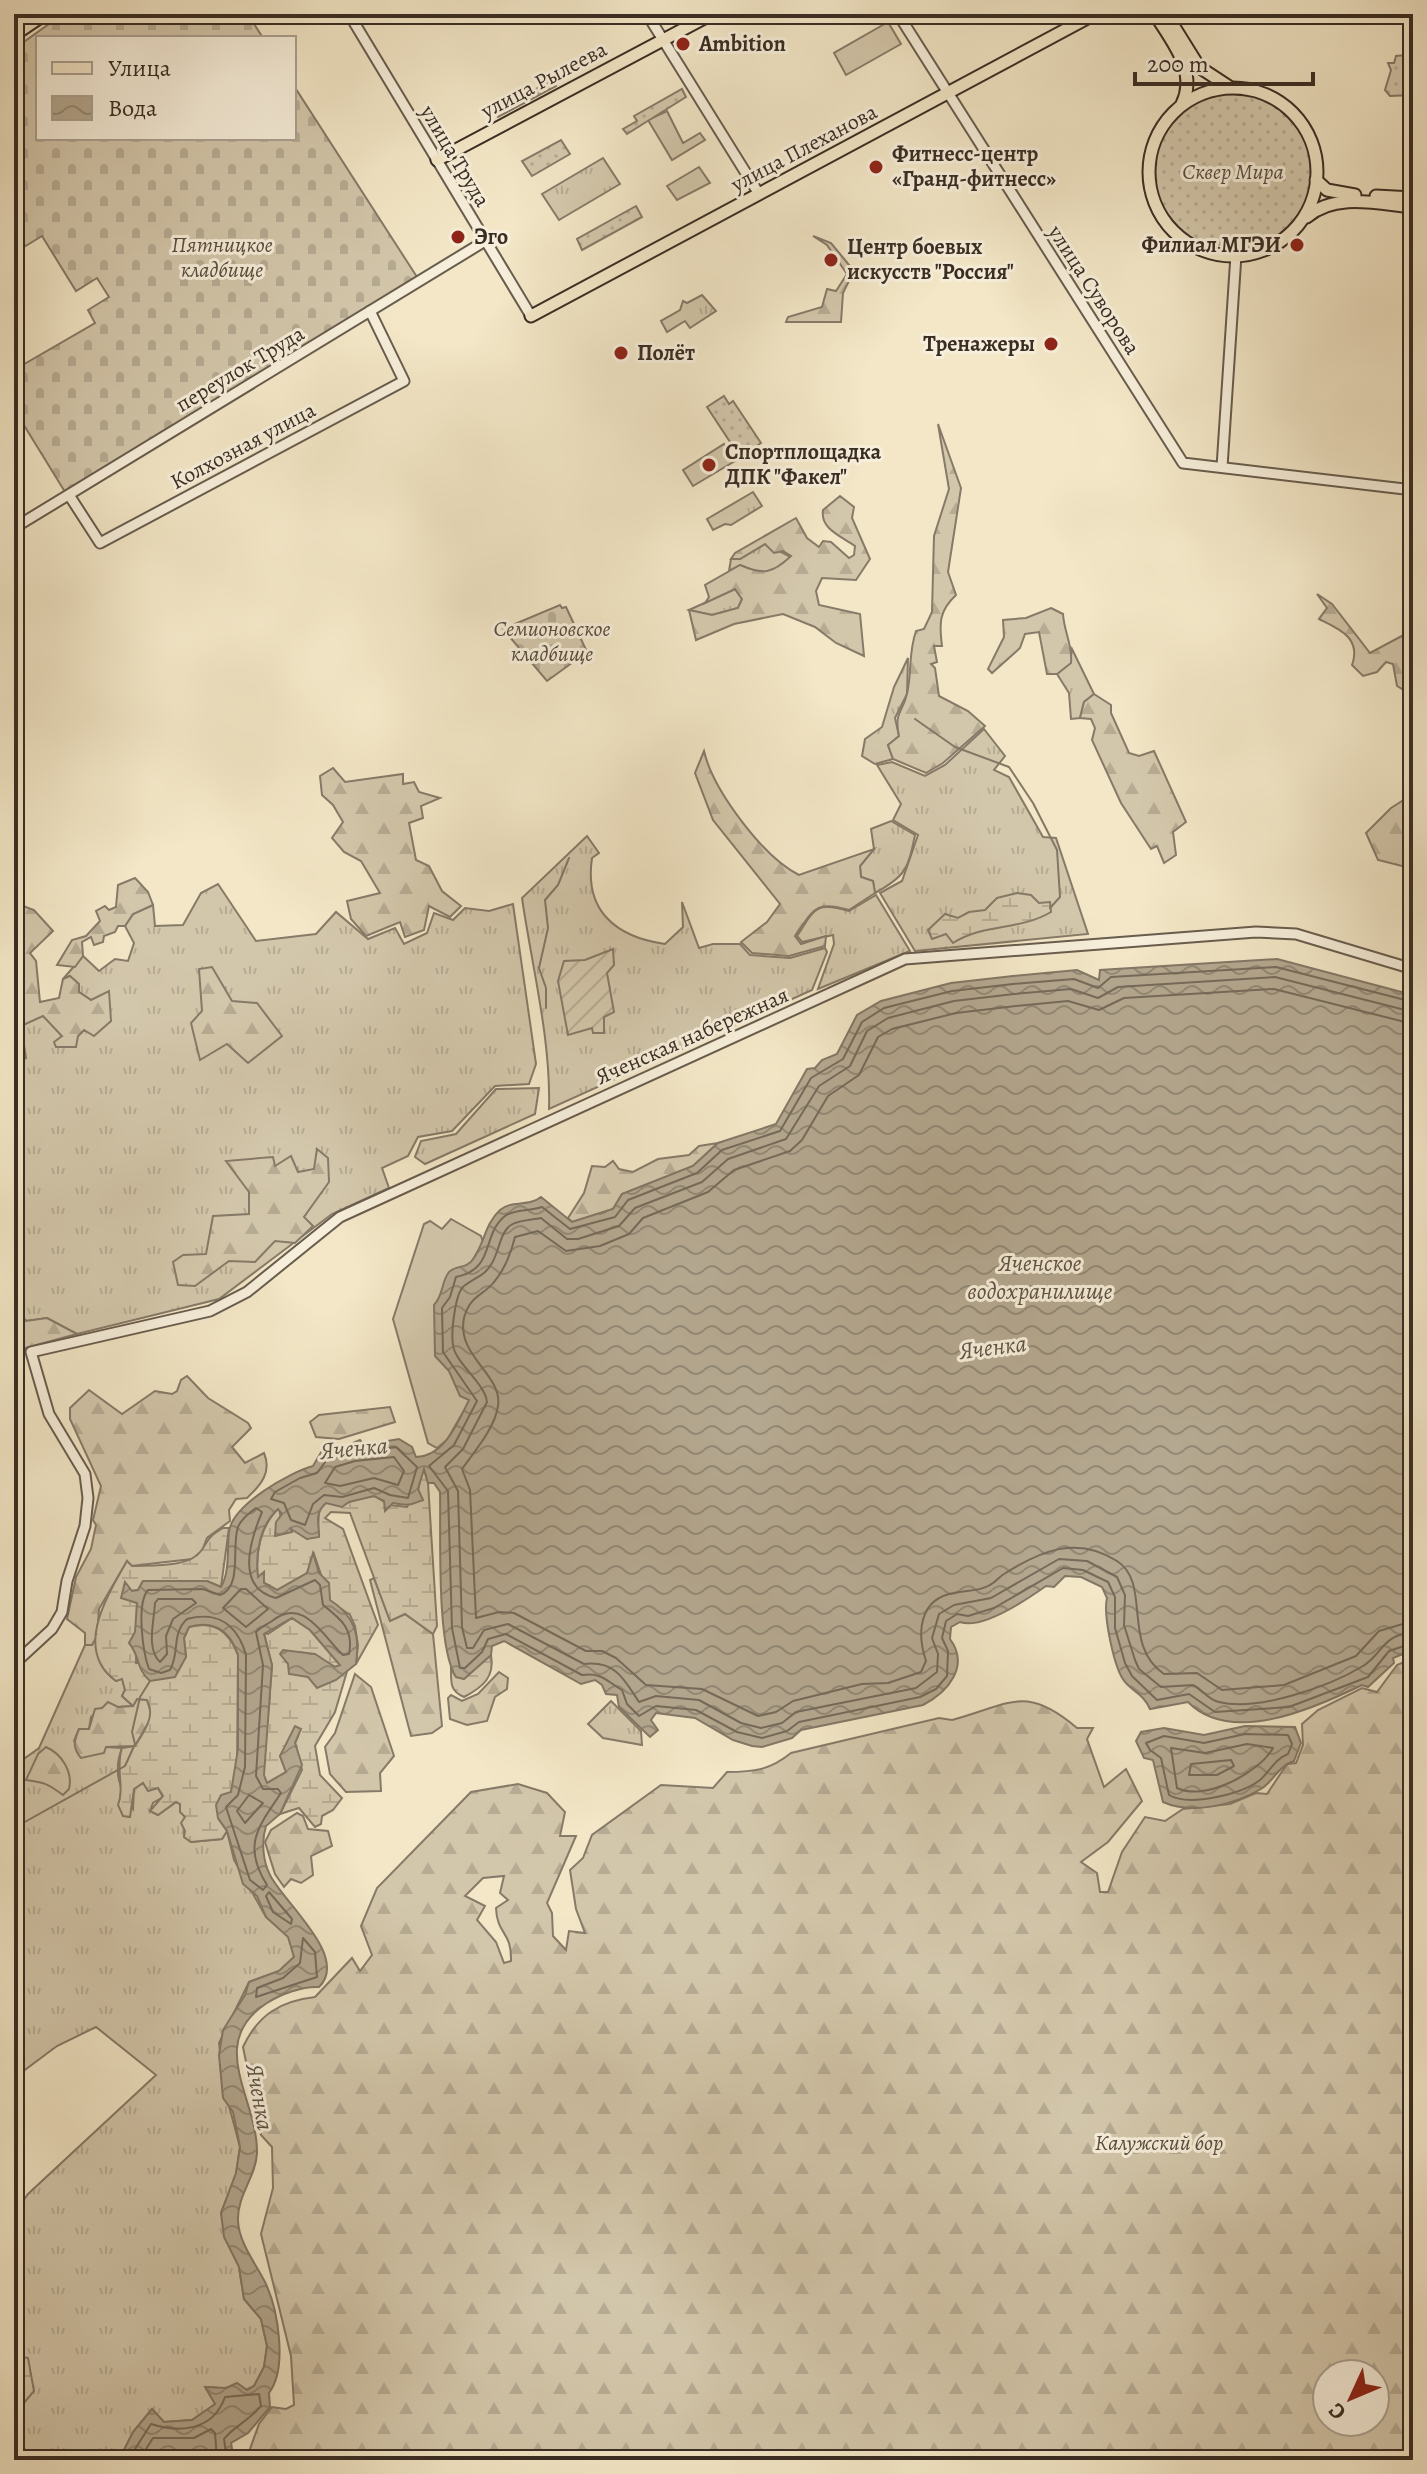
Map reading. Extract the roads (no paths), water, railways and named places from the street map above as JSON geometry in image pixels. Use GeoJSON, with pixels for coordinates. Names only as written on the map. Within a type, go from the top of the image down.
{"type":"FeatureCollection","features":[{"type":"Feature","properties":{"kind":"main road"},"geometry":{"type":"LineString","coordinates":[[14,35],[45,14]]}},
{"type":"Feature","properties":{"kind":"main road","name":"улица Рылеева"},"geometry":{"type":"LineString","coordinates":[[437,160],[712,14]]}},
{"type":"Feature","properties":{"kind":"main road","name":"улица Плеханова"},"geometry":{"type":"LineString","coordinates":[[531,316],[1095,14]]}},
{"type":"Feature","properties":{"kind":"main road"},"geometry":{"type":"LineString","coordinates":[[1155,14],[1187,66],[1188,91],[1182,104]]}},
{"type":"Feature","properties":{"kind":"main road"},"geometry":{"type":"LineString","coordinates":[[1166,14],[1199,67],[1214,80],[1232,88]]}},
{"type":"Feature","properties":{"kind":"main road"},"geometry":{"type":"LineString","coordinates":[[1298,225],[1314,195],[1313,147],[1298,119],[1276,99],[1257,91],[1232,88],[1208,91],[1182,104],[1168,118],[1152,147],[1149,163],[1152,196],[1159,211],[1180,237],[1209,252],[1236,255],[1264,250],[1298,225],[1326,204],[1340,201],[1413,207]]}},
{"type":"Feature","properties":{"kind":"main road"},"geometry":{"type":"LineString","coordinates":[[1316,180],[1327,190],[1341,193],[1413,198]]}},
{"type":"Feature","properties":{"kind":"street","name":"улица Труда"},"geometry":{"type":"LineString","coordinates":[[349,14],[531,316]]}},
{"type":"Feature","properties":{"kind":"street"},"geometry":{"type":"LineString","coordinates":[[647,14],[759,194]]}},
{"type":"Feature","properties":{"kind":"street","name":"улица Суворова"},"geometry":{"type":"LineString","coordinates":[[898,14],[1183,463],[1222,467]]}},
{"type":"Feature","properties":{"kind":"street","name":"переулок Труда"},"geometry":{"type":"LineString","coordinates":[[14,528],[485,241]]}},
{"type":"Feature","properties":{"kind":"street"},"geometry":{"type":"LineString","coordinates":[[1236,255],[1222,467],[1413,490]]}},
{"type":"Feature","properties":{"kind":"street","name":"Колхозная улица"},"geometry":{"type":"LineString","coordinates":[[69,495],[100,543],[404,381],[370,311]]}},
{"type":"Feature","properties":{"kind":"street","name":"Яченская набережная"},"geometry":{"type":"LineString","coordinates":[[14,1664],[52,1629],[62,1612],[85,1526],[88,1498],[85,1474],[49,1414],[31,1352],[210,1311],[231,1302],[340,1217],[905,959],[1256,932],[1296,934],[1413,969]]}},
{"type":"Feature","properties":{"kind":"water","name":"Яченское водохранилище"},"geometry":{"type":"Polygon","coordinates":[[[1277,959],[1413,995],[1413,1650],[1393,1658],[1394,1663],[1368,1687],[1362,1685],[1321,1704],[1274,1719],[1227,1721],[1206,1715],[1188,1702],[1150,1709],[1126,1683],[1117,1667],[1108,1629],[1107,1598],[1102,1587],[1081,1577],[1065,1576],[1054,1587],[1046,1586],[992,1617],[960,1622],[951,1627],[950,1639],[956,1649],[957,1668],[948,1686],[923,1705],[801,1730],[792,1738],[762,1747],[733,1740],[695,1718],[656,1713],[651,1720],[658,1730],[650,1737],[619,1707],[617,1695],[606,1694],[602,1685],[595,1680],[581,1684],[504,1641],[492,1646],[491,1655],[464,1679],[456,1677],[445,1641],[442,1616],[440,1492],[434,1483],[428,1483],[424,1469],[418,1489],[423,1500],[409,1504],[393,1503],[385,1511],[384,1501],[374,1496],[349,1502],[342,1507],[326,1503],[318,1516],[319,1537],[307,1539],[291,1529],[292,1532],[275,1536],[276,1522],[282,1514],[278,1509],[267,1523],[260,1540],[258,1577],[264,1572],[264,1583],[277,1590],[307,1573],[313,1553],[319,1573],[329,1583],[330,1600],[350,1620],[357,1644],[356,1664],[336,1680],[317,1688],[308,1677],[289,1674],[288,1664],[280,1654],[283,1650],[315,1654],[335,1667],[340,1665],[310,1630],[292,1618],[264,1634],[272,1665],[264,1775],[267,1783],[286,1772],[280,1756],[295,1726],[301,1729],[295,1743],[302,1765],[280,1814],[266,1826],[264,1858],[277,1886],[321,1945],[326,1961],[326,1975],[319,1987],[299,1989],[267,2003],[249,2019],[239,2036],[239,2073],[255,2133],[257,2153],[240,2203],[238,2221],[245,2245],[265,2282],[274,2307],[279,2338],[278,2369],[269,2393],[270,2407],[248,2433],[231,2443],[234,2460],[119,2460],[133,2432],[152,2409],[164,2422],[192,2420],[215,2404],[205,2387],[226,2388],[237,2383],[247,2390],[254,2386],[264,2367],[267,2346],[261,2319],[244,2299],[239,2267],[224,2237],[221,2213],[236,2173],[240,2147],[233,2112],[223,2098],[219,2055],[223,2030],[245,1995],[249,1982],[279,1971],[294,1957],[288,1937],[266,1917],[257,1896],[243,1884],[227,1831],[218,1818],[216,1805],[221,1795],[231,1792],[238,1749],[238,1655],[235,1647],[220,1629],[206,1625],[189,1627],[184,1638],[186,1657],[175,1677],[150,1681],[142,1672],[129,1643],[135,1632],[137,1603],[121,1598],[125,1582],[132,1591],[138,1590],[143,1581],[207,1581],[221,1587],[227,1567],[229,1532],[240,1511],[277,1482],[313,1466],[323,1449],[339,1449],[360,1440],[364,1445],[399,1439],[412,1447],[416,1457],[435,1451],[449,1436],[469,1400],[460,1396],[449,1371],[435,1356],[434,1305],[449,1272],[471,1262],[491,1221],[500,1210],[541,1197],[572,1222],[613,1209],[622,1194],[693,1166],[718,1143],[776,1124],[807,1069],[815,1068],[822,1060],[837,1054],[857,1015],[881,1001],[951,983],[1013,976],[1077,970],[1099,980],[1100,970],[1277,959]]]}},
{"type":"Feature","properties":{"kind":"water"},"geometry":{"type":"Polygon","coordinates":[[[1245,1726],[1295,1727],[1301,1743],[1294,1761],[1284,1766],[1261,1789],[1238,1800],[1199,1808],[1163,1802],[1153,1760],[1144,1758],[1136,1741],[1141,1732],[1164,1728],[1204,1735],[1245,1726]]]}},
{"type":"Feature","properties":{"kind":"waterway"},"geometry":{"type":"LineString","coordinates":[[915,719],[955,747],[1009,767],[1033,803],[1057,850],[1060,897],[1050,908]]}},
{"type":"Feature","properties":{"kind":"waterway"},"geometry":{"type":"LineString","coordinates":[[546,1008],[546,988],[539,968],[548,928],[545,900],[558,885],[569,858]]}},
{"type":"Feature","properties":{"kind":"waterway"},"geometry":{"type":"LineString","coordinates":[[14,1293],[24,1302]]}},
{"type":"Feature","properties":{"kind":"waterway"},"geometry":{"type":"LineString","coordinates":[[14,1828],[125,1766],[135,1744],[132,1732],[140,1697],[150,1681]]}},
{"type":"Feature","properties":{"kind":"place","name":"Ambition"},"geometry":{"type":"Point","coordinates":[683,44]}},
{"type":"Feature","properties":{"kind":"place","name":"Фитнесс-центр «Гранд-фитнесс»"},"geometry":{"type":"Point","coordinates":[876,167]}},
{"type":"Feature","properties":{"kind":"place","name":"Эго"},"geometry":{"type":"Point","coordinates":[458,237]}},
{"type":"Feature","properties":{"kind":"place","name":"Филиал МГЭИ"},"geometry":{"type":"Point","coordinates":[1297,245]}},
{"type":"Feature","properties":{"kind":"place","name":"Центр боевых искусств \"Россия\""},"geometry":{"type":"Point","coordinates":[831,260]}},
{"type":"Feature","properties":{"kind":"place","name":"Тренажеры"},"geometry":{"type":"Point","coordinates":[1051,344]}},
{"type":"Feature","properties":{"kind":"place","name":"Полёт"},"geometry":{"type":"Point","coordinates":[621,353]}},
{"type":"Feature","properties":{"kind":"place","name":"Спортплощадка ДПК \"Факел\""},"geometry":{"type":"Point","coordinates":[709,465]}},
{"type":"Feature","properties":{"kind":"park label","name":"Сквер Мира"},"geometry":{"type":"Point","coordinates":[1233,172]}},
{"type":"Feature","properties":{"kind":"park label","name":"Пятницкое кладбище"},"geometry":{"type":"Point","coordinates":[222,258]}},
{"type":"Feature","properties":{"kind":"park label","name":"Семионовское кладбище"},"geometry":{"type":"Point","coordinates":[552,642]}},
{"type":"Feature","properties":{"kind":"park label","name":"Калужский бор"},"geometry":{"type":"Point","coordinates":[1159,2143]}},
{"type":"Feature","properties":{"kind":"water label","name":"Яченка"},"geometry":{"type":"Point","coordinates":[993,1347]}},
{"type":"Feature","properties":{"kind":"water label","name":"Яченка"},"geometry":{"type":"Point","coordinates":[354,1448]}},
{"type":"Feature","properties":{"kind":"water label","name":"Яченка"},"geometry":{"type":"Point","coordinates":[260,2097]}}]}
